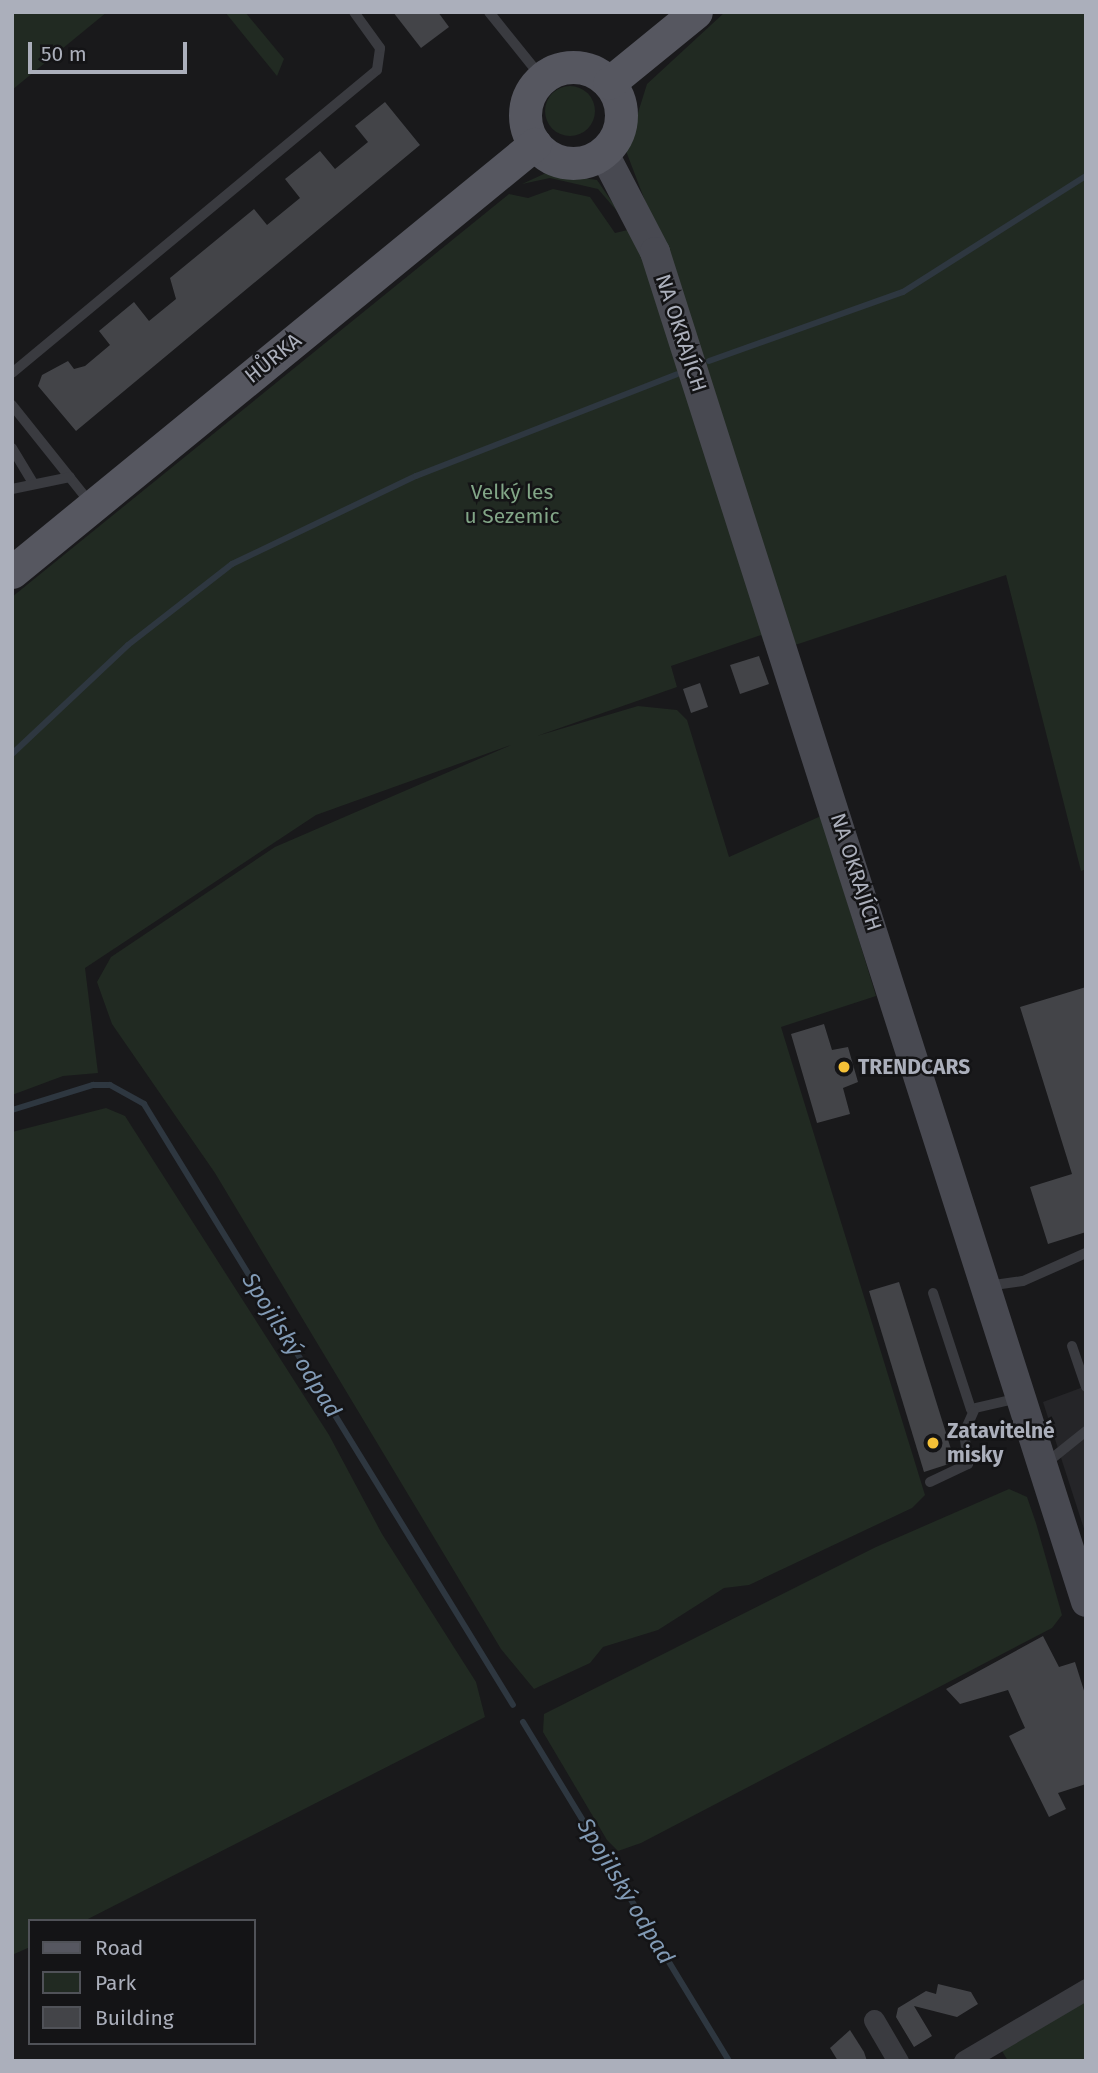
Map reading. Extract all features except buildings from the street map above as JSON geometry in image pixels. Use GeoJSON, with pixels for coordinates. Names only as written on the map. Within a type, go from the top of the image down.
{"type":"FeatureCollection","features":[{"type":"Feature","properties":{"kind":"main road"},"geometry":{"type":"LineString","coordinates":[[609,83],[696,12]]}},
{"type":"Feature","properties":{"kind":"main road"},"geometry":{"type":"LineString","coordinates":[[578,67],[609,83],[621,117],[603,152],[568,163],[535,144],[525,107],[542,78],[578,67]]}},
{"type":"Feature","properties":{"kind":"main road","name":"HŮRKA"},"geometry":{"type":"LineString","coordinates":[[12,572],[535,144]]}},
{"type":"Feature","properties":{"kind":"street","name":"NA OKRAJÍCH"},"geometry":{"type":"LineString","coordinates":[[603,152],[655,251],[1086,1602]]}},
{"type":"Feature","properties":{"kind":"street"},"geometry":{"type":"LineString","coordinates":[[964,2061],[1086,1989]]}},
{"type":"Feature","properties":{"kind":"street"},"geometry":{"type":"LineString","coordinates":[[874,2020],[898,2061]]}},
{"type":"Feature","properties":{"kind":"lane"},"geometry":{"type":"LineString","coordinates":[[12,373],[377,70],[380,48],[354,12]]}},
{"type":"Feature","properties":{"kind":"lane"},"geometry":{"type":"LineString","coordinates":[[489,12],[542,78]]}},
{"type":"Feature","properties":{"kind":"lane"},"geometry":{"type":"LineString","coordinates":[[12,405],[92,506]]}},
{"type":"Feature","properties":{"kind":"lane"},"geometry":{"type":"LineString","coordinates":[[12,448],[33,483]]}},
{"type":"Feature","properties":{"kind":"lane"},"geometry":{"type":"LineString","coordinates":[[12,489],[33,483],[57,484],[70,477]]}},
{"type":"Feature","properties":{"kind":"lane"},"geometry":{"type":"LineString","coordinates":[[986,1286],[1023,1281],[1086,1253]]}},
{"type":"Feature","properties":{"kind":"lane"},"geometry":{"type":"LineString","coordinates":[[930,1482],[968,1464],[964,1437],[974,1411],[933,1293]]}},
{"type":"Feature","properties":{"kind":"lane"},"geometry":{"type":"LineString","coordinates":[[1072,1346],[1086,1387]]}},
{"type":"Feature","properties":{"kind":"lane"},"geometry":{"type":"LineString","coordinates":[[974,1411],[1021,1397]]}},
{"type":"Feature","properties":{"kind":"lane"},"geometry":{"type":"LineString","coordinates":[[1043,1465],[1086,1432]]}},
{"type":"Feature","properties":{"kind":"shaded area"},"geometry":{"type":"Polygon","coordinates":[[[1086,1386],[1086,1535],[1043,1402],[1086,1386]]]}},
{"type":"Feature","properties":{"kind":"green space"},"geometry":{"type":"Polygon","coordinates":[[[12,12],[107,12],[12,90],[12,12]]]}},
{"type":"Feature","properties":{"kind":"green space"},"geometry":{"type":"Polygon","coordinates":[[[225,12],[245,12],[284,59],[277,76],[225,12]]]}},
{"type":"Feature","properties":{"kind":"green space","name":"Velký les u Sezemic"},"geometry":{"type":"Polygon","coordinates":[[[725,12],[1086,12],[1086,869],[1081,871],[1006,575],[768,654],[761,635],[671,666],[677,687],[537,736],[638,706],[677,710],[687,720],[729,857],[821,816],[876,996],[781,1027],[925,1495],[912,1508],[749,1585],[724,1588],[658,1630],[603,1647],[590,1663],[534,1689],[501,1649],[215,1173],[112,1024],[97,982],[111,957],[275,847],[511,745],[316,815],[85,968],[98,1073],[63,1076],[12,1095],[12,597],[509,194],[528,198],[553,189],[590,197],[615,233],[632,229],[682,298],[626,151],[647,84],[725,12]]]}},
{"type":"Feature","properties":{"kind":"green space"},"geometry":{"type":"Polygon","coordinates":[[[570,86],[587,94],[595,111],[587,128],[570,136],[553,128],[545,111],[553,94],[570,86]]]}},
{"type":"Feature","properties":{"kind":"green space"},"geometry":{"type":"Polygon","coordinates":[[[546,173],[597,180],[623,218],[598,189],[550,178],[522,184],[546,173]]]}},
{"type":"Feature","properties":{"kind":"green space"},"geometry":{"type":"Polygon","coordinates":[[[106,1108],[125,1116],[329,1435],[382,1534],[476,1682],[485,1717],[88,1919],[28,1919],[28,1948],[12,1955],[12,1132],[106,1108]]]}},
{"type":"Feature","properties":{"kind":"green space"},"geometry":{"type":"Polygon","coordinates":[[[1009,1489],[1027,1497],[1036,1523],[1062,1615],[1052,1628],[641,1843],[618,1851],[607,1840],[543,1732],[544,1714],[876,1547],[1009,1489]]]}},
{"type":"Feature","properties":{"kind":"green space"},"geometry":{"type":"Polygon","coordinates":[[[1086,2001],[1086,2061],[1008,2061],[1002,2051],[1086,2001]]]}},
{"type":"Feature","properties":{"kind":"waterway"},"geometry":{"type":"LineString","coordinates":[[709,361],[903,292],[1086,176]]}},
{"type":"Feature","properties":{"kind":"waterway"},"geometry":{"type":"LineString","coordinates":[[12,754],[128,645],[232,564],[416,476],[677,374]]}},
{"type":"Feature","properties":{"kind":"waterway","name":"Spojilský odpad"},"geometry":{"type":"LineString","coordinates":[[12,1110],[93,1085],[110,1085],[144,1104],[513,1705]]}},
{"type":"Feature","properties":{"kind":"waterway","name":"Spojilský odpad"},"geometry":{"type":"LineString","coordinates":[[523,1722],[729,2061]]}},
{"type":"Feature","properties":{"kind":"place","name":"TRENDCARS"},"geometry":{"type":"Point","coordinates":[844,1067]}},
{"type":"Feature","properties":{"kind":"place","name":"Zatavitelné misky"},"geometry":{"type":"Point","coordinates":[933,1443]}}]}
